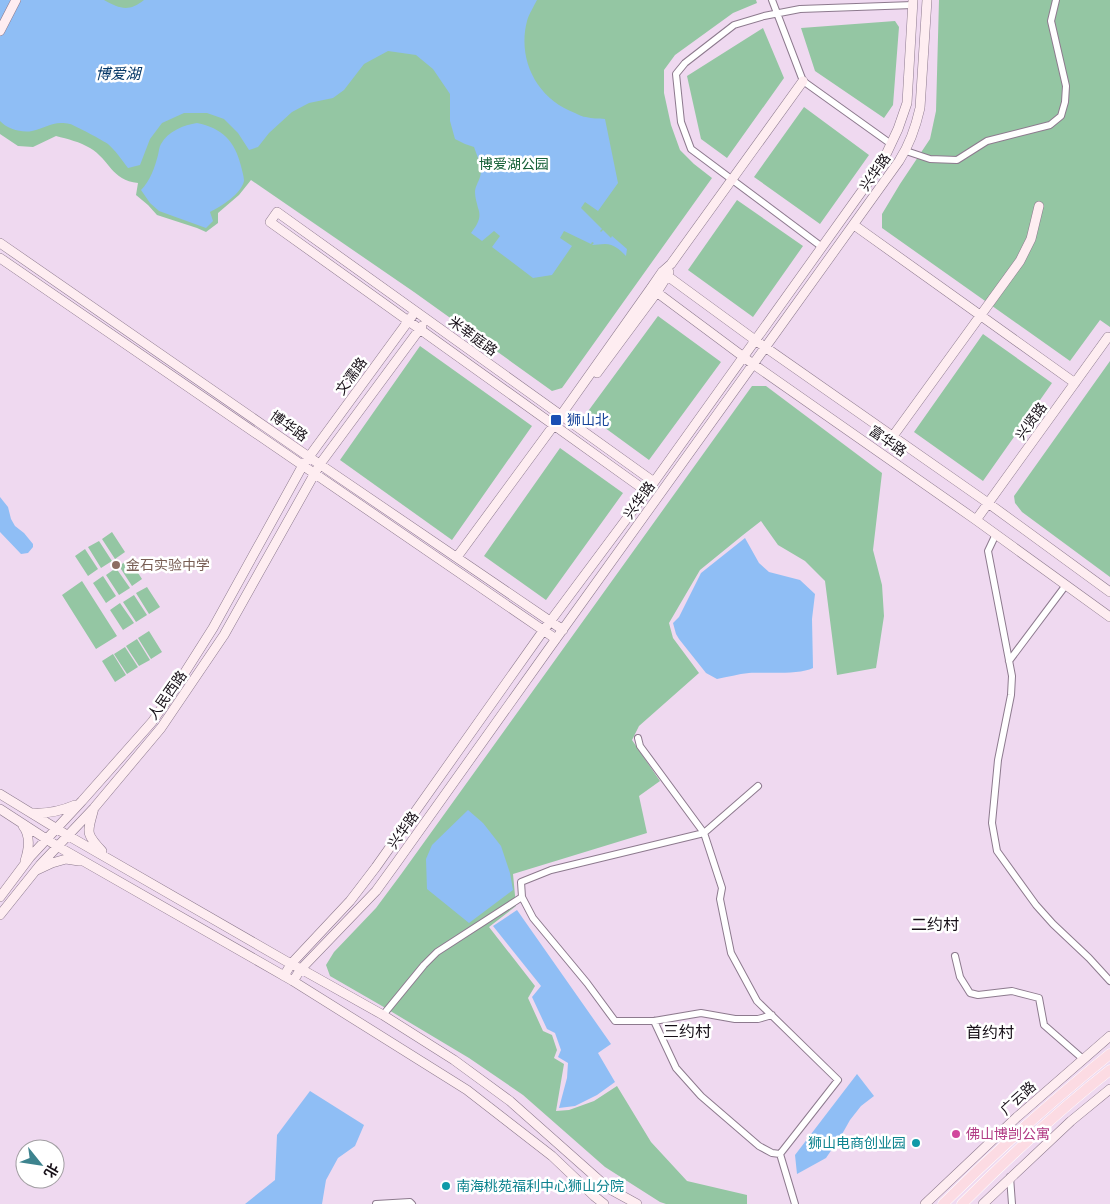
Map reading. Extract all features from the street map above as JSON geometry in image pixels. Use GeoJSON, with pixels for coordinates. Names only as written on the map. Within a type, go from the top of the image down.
{"type":"FeatureCollection","features":[{"type":"Feature","properties":{"kind":"main road","name":"广云路"},"geometry":{"type":"LineString","coordinates":[[943,1204],[1048,1106],[1110,1054]]}},
{"type":"Feature","properties":{"kind":"main road"},"geometry":{"type":"LineString","coordinates":[[962,1204],[1027,1140],[1110,1070]]}},
{"type":"Feature","properties":{"kind":"street"},"geometry":{"type":"LineString","coordinates":[[0,31],[16,0]]}},
{"type":"Feature","properties":{"kind":"street"},"geometry":{"type":"LineString","coordinates":[[772,0],[803,81],[891,144]]}},
{"type":"Feature","properties":{"kind":"street","name":"兴华路"},"geometry":{"type":"LineString","coordinates":[[293,981],[301,969],[376,891],[906,150],[917,122],[920,108],[927,0]]}},
{"type":"Feature","properties":{"kind":"street"},"geometry":{"type":"LineString","coordinates":[[906,150],[930,159],[957,160],[987,141],[1050,125],[1061,116],[1065,102],[1066,86],[1050,21],[1056,0]]}},
{"type":"Feature","properties":{"kind":"street"},"geometry":{"type":"LineString","coordinates":[[822,247],[691,150],[681,122],[676,74],[684,63],[734,25],[764,16],[800,9],[913,2]]}},
{"type":"Feature","properties":{"kind":"street","name":"兴华路"},"geometry":{"type":"LineString","coordinates":[[284,976],[291,964],[361,888],[543,631],[654,482],[882,163],[906,103],[913,2]]}},
{"type":"Feature","properties":{"kind":"street"},"geometry":{"type":"LineString","coordinates":[[460,559],[803,81]]}},
{"type":"Feature","properties":{"kind":"street"},"geometry":{"type":"LineString","coordinates":[[893,436],[1020,261],[1031,239],[1039,206]]}},
{"type":"Feature","properties":{"kind":"street","name":"米莘庭路"},"geometry":{"type":"LineString","coordinates":[[646,491],[270,222],[277,212],[654,482]]}},
{"type":"Feature","properties":{"kind":"street"},"geometry":{"type":"LineString","coordinates":[[854,224],[1075,383]]}},
{"type":"Feature","properties":{"kind":"street","name":"博华路"},"geometry":{"type":"LineString","coordinates":[[0,244],[563,630]]}},
{"type":"Feature","properties":{"kind":"street","name":"博华路"},"geometry":{"type":"LineString","coordinates":[[0,258],[556,640]]}},
{"type":"Feature","properties":{"kind":"street","name":"富华路"},"geometry":{"type":"LineString","coordinates":[[665,274],[1110,592]]}},
{"type":"Feature","properties":{"kind":"street","name":"富华路"},"geometry":{"type":"LineString","coordinates":[[654,290],[753,364],[996,534],[1110,617]]}},
{"type":"Feature","properties":{"kind":"street","name":"文濡路"},"geometry":{"type":"LineString","coordinates":[[0,897],[30,857],[152,722],[213,628],[303,465],[416,311]]}},
{"type":"Feature","properties":{"kind":"street","name":"文濡路"},"geometry":{"type":"LineString","coordinates":[[320,464],[427,319]]}},
{"type":"Feature","properties":{"kind":"street","name":"兴贤路"},"geometry":{"type":"LineString","coordinates":[[976,520],[1108,337]]}},
{"type":"Feature","properties":{"kind":"street","name":"人民西路"},"geometry":{"type":"LineString","coordinates":[[0,915],[35,871],[94,808],[161,728],[224,634],[320,464]]}},
{"type":"Feature","properties":{"kind":"street"},"geometry":{"type":"LineString","coordinates":[[996,534],[988,551],[1012,676],[1011,695],[998,760],[992,823],[997,851],[1036,905],[1110,982]]}},
{"type":"Feature","properties":{"kind":"street"},"geometry":{"type":"LineString","coordinates":[[1009,662],[1066,585]]}},
{"type":"Feature","properties":{"kind":"street"},"geometry":{"type":"LineString","coordinates":[[638,738],[640,746],[704,833],[722,888],[720,899],[731,953],[757,1001],[838,1080],[780,1154]]}},
{"type":"Feature","properties":{"kind":"street"},"geometry":{"type":"LineString","coordinates":[[758,786],[704,833],[551,870],[521,882],[522,897],[533,918],[615,1020],[654,1021],[701,1013],[735,1019],[758,1019],[772,1015]]}},
{"type":"Feature","properties":{"kind":"street"},"geometry":{"type":"LineString","coordinates":[[0,794],[67,835],[383,1015],[454,1060],[510,1101],[608,1188],[637,1204]]}},
{"type":"Feature","properties":{"kind":"street"},"geometry":{"type":"LineString","coordinates":[[30,812],[44,814],[64,810],[82,801]]}},
{"type":"Feature","properties":{"kind":"street"},"geometry":{"type":"LineString","coordinates":[[94,808],[88,829],[89,834],[91,840],[111,860]]}},
{"type":"Feature","properties":{"kind":"street"},"geometry":{"type":"LineString","coordinates":[[0,809],[57,846],[293,981],[467,1090],[552,1156],[604,1204]]}},
{"type":"Feature","properties":{"kind":"street"},"geometry":{"type":"LineString","coordinates":[[19,822],[26,830],[29,842],[26,859],[21,869]]}},
{"type":"Feature","properties":{"kind":"street"},"geometry":{"type":"LineString","coordinates":[[35,871],[66,859],[86,862]]}},
{"type":"Feature","properties":{"kind":"street"},"geometry":{"type":"LineString","coordinates":[[383,1015],[437,952],[522,897]]}},
{"type":"Feature","properties":{"kind":"street"},"geometry":{"type":"LineString","coordinates":[[955,956],[960,977],[970,993],[978,995],[1012,991],[1039,998],[1044,1025],[1083,1059]]}},
{"type":"Feature","properties":{"kind":"street"},"geometry":{"type":"LineString","coordinates":[[654,1021],[676,1068],[701,1096],[759,1146],[772,1153],[780,1154]]}},
{"type":"Feature","properties":{"kind":"street","name":"广云路"},"geometry":{"type":"LineString","coordinates":[[925,1204],[986,1145],[1110,1036]]}},
{"type":"Feature","properties":{"kind":"street"},"geometry":{"type":"LineString","coordinates":[[983,1204],[1071,1121],[1110,1089]]}},
{"type":"Feature","properties":{"kind":"street"},"geometry":{"type":"LineString","coordinates":[[780,1154],[795,1204]]}},
{"type":"Feature","properties":{"kind":"street"},"geometry":{"type":"LineString","coordinates":[[1010,1177],[1012,1204]]}},
{"type":"Feature","properties":{"kind":"street"},"geometry":{"type":"LineString","coordinates":[[376,1204],[410,1202],[412,1204]]}},
{"type":"Feature","properties":{"kind":"green space","name":"博爱湖公园"},"geometry":{"type":"Polygon","coordinates":[[[0,0],[756,0],[757,3],[733,13],[675,55],[664,70],[664,93],[671,125],[680,150],[712,178],[562,388],[552,391],[414,292],[251,180],[239,195],[218,213],[218,223],[206,232],[157,215],[136,195],[138,183],[129,181],[116,174],[97,153],[86,146],[56,136],[33,147],[18,146],[0,134],[0,0]]]}},
{"type":"Feature","properties":{"kind":"green space"},"geometry":{"type":"Polygon","coordinates":[[[939,0],[1110,0],[1110,327],[1100,320],[1070,361],[882,228],[882,214],[930,139],[936,111],[939,0]]]}},
{"type":"Feature","properties":{"kind":"green space"},"geometry":{"type":"Polygon","coordinates":[[[895,21],[899,27],[893,105],[884,118],[815,71],[801,28],[895,21]]]}},
{"type":"Feature","properties":{"kind":"green space"},"geometry":{"type":"Polygon","coordinates":[[[763,28],[784,78],[727,158],[701,139],[687,76],[763,28]]]}},
{"type":"Feature","properties":{"kind":"green space"},"geometry":{"type":"Polygon","coordinates":[[[804,107],[869,155],[820,224],[754,177],[804,107]]]}},
{"type":"Feature","properties":{"kind":"green space"},"geometry":{"type":"Polygon","coordinates":[[[737,200],[803,246],[753,317],[688,270],[737,200]]]}},
{"type":"Feature","properties":{"kind":"green space"},"geometry":{"type":"Polygon","coordinates":[[[658,316],[721,362],[649,460],[586,414],[658,316]]]}},
{"type":"Feature","properties":{"kind":"green space"},"geometry":{"type":"Polygon","coordinates":[[[983,334],[1052,383],[983,481],[914,432],[983,334]]]}},
{"type":"Feature","properties":{"kind":"green space"},"geometry":{"type":"Polygon","coordinates":[[[420,346],[532,426],[452,540],[340,460],[420,346]]]}},
{"type":"Feature","properties":{"kind":"green space"},"geometry":{"type":"Polygon","coordinates":[[[1110,361],[1110,577],[1022,512],[1015,503],[1014,496],[1110,361]]]}},
{"type":"Feature","properties":{"kind":"green space"},"geometry":{"type":"Polygon","coordinates":[[[752,386],[766,386],[882,473],[873,550],[882,585],[884,616],[876,668],[837,675],[825,581],[805,561],[778,545],[761,521],[700,570],[669,623],[673,638],[699,673],[639,726],[632,740],[660,781],[639,796],[647,833],[513,874],[516,906],[489,927],[535,986],[528,998],[543,1031],[552,1035],[557,1050],[554,1058],[564,1064],[556,1111],[569,1110],[594,1101],[617,1086],[651,1142],[687,1181],[747,1195],[747,1204],[666,1204],[605,1167],[523,1095],[469,1058],[330,976],[326,965],[334,952],[376,908],[402,873],[752,386]]]}},
{"type":"Feature","properties":{"kind":"green space"},"geometry":{"type":"Polygon","coordinates":[[[560,448],[623,493],[546,600],[484,556],[560,448]]]}},
{"type":"Feature","properties":{"kind":"green space"},"geometry":{"type":"Polygon","coordinates":[[[112,532],[125,552],[115,559],[102,539],[112,532]]]}},
{"type":"Feature","properties":{"kind":"green space"},"geometry":{"type":"Polygon","coordinates":[[[99,541],[112,561],[101,568],[88,547],[99,541]]]}},
{"type":"Feature","properties":{"kind":"green space"},"geometry":{"type":"Polygon","coordinates":[[[85,549],[98,569],[88,576],[75,556],[85,549]]]}},
{"type":"Feature","properties":{"kind":"green space"},"geometry":{"type":"Polygon","coordinates":[[[129,559],[142,579],[132,586],[119,566],[129,559]]]}},
{"type":"Feature","properties":{"kind":"green space"},"geometry":{"type":"Polygon","coordinates":[[[116,568],[130,588],[119,595],[106,575],[116,568]]]}},
{"type":"Feature","properties":{"kind":"green space"},"geometry":{"type":"Polygon","coordinates":[[[103,576],[116,596],[106,603],[93,583],[103,576]]]}},
{"type":"Feature","properties":{"kind":"green space"},"geometry":{"type":"Polygon","coordinates":[[[82,581],[117,636],[96,649],[62,595],[82,581]]]}},
{"type":"Feature","properties":{"kind":"green space"},"geometry":{"type":"Polygon","coordinates":[[[147,587],[160,607],[149,614],[136,593],[147,587]]]}},
{"type":"Feature","properties":{"kind":"green space"},"geometry":{"type":"Polygon","coordinates":[[[134,595],[147,615],[136,622],[123,602],[134,595]]]}},
{"type":"Feature","properties":{"kind":"green space"},"geometry":{"type":"Polygon","coordinates":[[[120,603],[134,623],[123,630],[110,610],[120,603]]]}},
{"type":"Feature","properties":{"kind":"green space"},"geometry":{"type":"Polygon","coordinates":[[[149,631],[162,652],[151,659],[138,638],[149,631]]]}},
{"type":"Feature","properties":{"kind":"green space"},"geometry":{"type":"Polygon","coordinates":[[[137,639],[150,660],[139,666],[126,646],[137,639]]]}},
{"type":"Feature","properties":{"kind":"green space"},"geometry":{"type":"Polygon","coordinates":[[[125,647],[138,667],[127,674],[114,654],[125,647]]]}},
{"type":"Feature","properties":{"kind":"green space"},"geometry":{"type":"Polygon","coordinates":[[[113,654],[126,675],[115,682],[102,661],[113,654]]]}},
{"type":"Feature","properties":{"kind":"water","name":"博爱湖"},"geometry":{"type":"Polygon","coordinates":[[[0,0],[104,0],[120,7],[129,8],[144,0],[537,0],[528,18],[525,36],[528,64],[540,88],[562,107],[584,117],[605,119],[618,183],[598,211],[585,202],[581,208],[602,229],[601,232],[603,230],[627,249],[626,256],[611,245],[592,245],[594,243],[592,242],[591,244],[564,231],[560,238],[572,246],[552,275],[533,278],[492,247],[500,236],[494,231],[482,241],[471,233],[479,218],[475,192],[481,173],[479,162],[474,147],[455,139],[450,121],[450,94],[433,69],[416,55],[388,51],[364,64],[344,90],[333,98],[309,103],[292,112],[269,133],[258,147],[249,150],[238,133],[224,119],[207,113],[184,113],[162,123],[150,139],[140,165],[128,168],[108,144],[70,124],[59,123],[28,131],[19,131],[11,128],[0,121],[0,0]]]}},
{"type":"Feature","properties":{"kind":"water"},"geometry":{"type":"Polygon","coordinates":[[[197,123],[214,128],[226,137],[235,149],[244,179],[242,186],[235,195],[210,212],[213,221],[206,228],[159,211],[150,203],[141,190],[152,174],[160,146],[164,139],[177,129],[197,123]]]}},
{"type":"Feature","properties":{"kind":"water"},"geometry":{"type":"Polygon","coordinates":[[[0,497],[8,507],[15,526],[33,544],[28,553],[21,554],[0,532],[0,497]]]}},
{"type":"Feature","properties":{"kind":"water"},"geometry":{"type":"Polygon","coordinates":[[[745,538],[759,563],[769,572],[800,580],[815,594],[812,619],[813,668],[791,672],[745,673],[717,679],[706,673],[676,634],[673,623],[679,617],[701,573],[745,538]]]}},
{"type":"Feature","properties":{"kind":"water"},"geometry":{"type":"Polygon","coordinates":[[[468,810],[483,823],[501,846],[510,873],[513,890],[469,923],[427,889],[426,859],[432,845],[468,810]]]}},
{"type":"Feature","properties":{"kind":"water"},"geometry":{"type":"Polygon","coordinates":[[[517,910],[611,1044],[598,1053],[615,1082],[597,1095],[575,1106],[559,1108],[567,1078],[568,1063],[558,1057],[561,1050],[555,1033],[547,1029],[532,997],[541,986],[493,926],[517,910]]]}},
{"type":"Feature","properties":{"kind":"water"},"geometry":{"type":"Polygon","coordinates":[[[857,1074],[874,1096],[861,1106],[850,1120],[826,1158],[797,1174],[795,1155],[857,1074]]]}},
{"type":"Feature","properties":{"kind":"water"},"geometry":{"type":"Polygon","coordinates":[[[310,1091],[364,1125],[355,1146],[338,1158],[326,1180],[322,1204],[245,1204],[275,1180],[277,1135],[310,1091]]]}},
{"type":"Feature","properties":{"kind":"place","name":"狮山北"},"geometry":{"type":"Point","coordinates":[556,420]}},
{"type":"Feature","properties":{"kind":"place","name":"金石实验中学"},"geometry":{"type":"Point","coordinates":[116,565]}},
{"type":"Feature","properties":{"kind":"place","name":"佛山博剀公寓"},"geometry":{"type":"Point","coordinates":[956,1134]}},
{"type":"Feature","properties":{"kind":"place","name":"狮山电商创业园"},"geometry":{"type":"Point","coordinates":[916,1143]}},
{"type":"Feature","properties":{"kind":"place","name":"南海桃苑福利中心狮山分院"},"geometry":{"type":"Point","coordinates":[446,1186]}},
{"type":"Feature","properties":{"kind":"district","name":"二约村"},"geometry":{"type":"Point","coordinates":[935,924]}},
{"type":"Feature","properties":{"kind":"district","name":"三约村"},"geometry":{"type":"Point","coordinates":[687,1031]}},
{"type":"Feature","properties":{"kind":"district","name":"首约村"},"geometry":{"type":"Point","coordinates":[990,1032]}}]}
